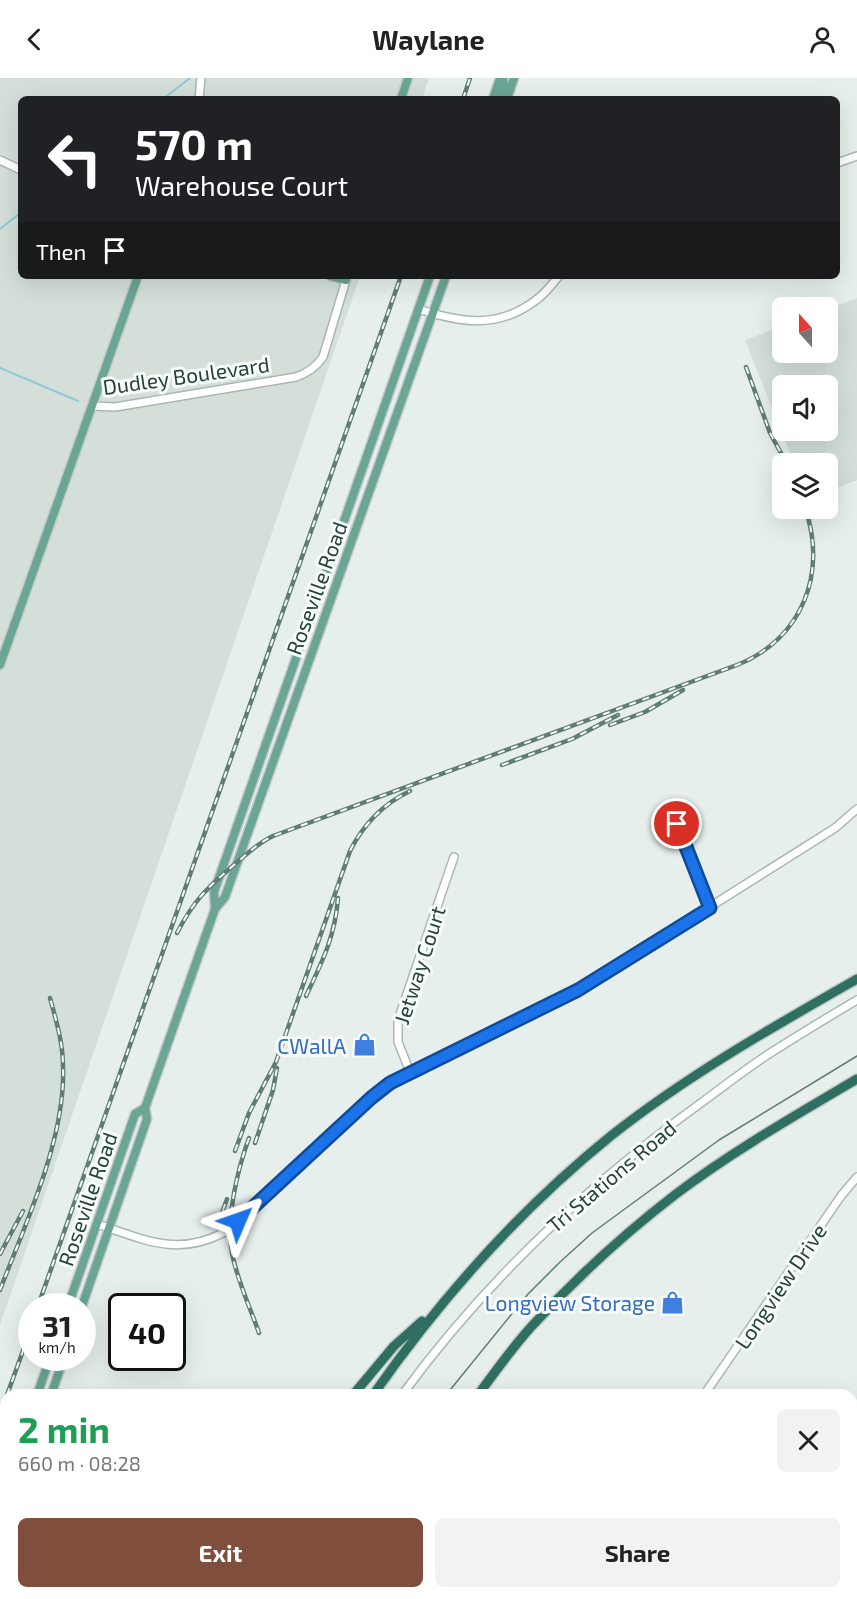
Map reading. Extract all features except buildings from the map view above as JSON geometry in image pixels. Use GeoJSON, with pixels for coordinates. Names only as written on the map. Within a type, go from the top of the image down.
{"type":"FeatureCollection","features":[{"type":"Feature","properties":{"kind":"highway"},"geometry":{"type":"LineString","coordinates":[[358,1389],[394,1346],[439,1305],[504,1233],[557,1182],[613,1135],[672,1091],[857,977]]}},
{"type":"Feature","properties":{"kind":"highway"},"geometry":{"type":"LineString","coordinates":[[482,1389],[530,1328],[625,1236],[676,1194],[730,1157],[857,1079]]}},
{"type":"Feature","properties":{"kind":"highway"},"geometry":{"type":"LineString","coordinates":[[377,1389],[439,1305]]}},
{"type":"Feature","properties":{"kind":"main road"},"geometry":{"type":"LineString","coordinates":[[402,96],[408,78]]}},
{"type":"Feature","properties":{"kind":"main road"},"geometry":{"type":"LineString","coordinates":[[494,96],[501,78]]}},
{"type":"Feature","properties":{"kind":"main road"},"geometry":{"type":"LineString","coordinates":[[500,96],[504,84],[501,78]]}},
{"type":"Feature","properties":{"kind":"main road"},"geometry":{"type":"LineString","coordinates":[[508,96],[514,78]]}},
{"type":"Feature","properties":{"kind":"main road"},"geometry":{"type":"LineString","coordinates":[[92,406],[137,279]]}},
{"type":"Feature","properties":{"kind":"main road","name":"Roseville Road"},"geometry":{"type":"LineString","coordinates":[[215,909],[216,885],[429,279]]}},
{"type":"Feature","properties":{"kind":"main road","name":"Roseville Road"},"geometry":{"type":"LineString","coordinates":[[86,1293],[147,1119],[144,1108],[215,909],[225,897],[445,279]]}},
{"type":"Feature","properties":{"kind":"main road","name":"Dudley Boulevard"},"geometry":{"type":"LineString","coordinates":[[0,664],[92,406]]}},
{"type":"Feature","properties":{"kind":"main road","name":"Roseville Road"},"geometry":{"type":"LineString","coordinates":[[73,1293],[135,1114],[144,1108]]}},
{"type":"Feature","properties":{"kind":"main road"},"geometry":{"type":"LineString","coordinates":[[39,1389],[45,1371]]}},
{"type":"Feature","properties":{"kind":"main road"},"geometry":{"type":"LineString","coordinates":[[53,1389],[59,1371]]}},
{"type":"Feature","properties":{"kind":"street"},"geometry":{"type":"LineString","coordinates":[[199,96],[201,78]]}},
{"type":"Feature","properties":{"kind":"street"},"geometry":{"type":"LineString","coordinates":[[840,162],[857,156]]}},
{"type":"Feature","properties":{"kind":"street"},"geometry":{"type":"LineString","coordinates":[[0,160],[18,169]]}},
{"type":"Feature","properties":{"kind":"street","name":"Dudley Boulevard"},"geometry":{"type":"LineString","coordinates":[[92,406],[115,407],[305,374],[323,357],[346,279]]}},
{"type":"Feature","properties":{"kind":"street"},"geometry":{"type":"LineString","coordinates":[[419,309],[471,321],[503,317],[522,310],[537,299],[556,279]]}},
{"type":"Feature","properties":{"kind":"street"},"geometry":{"type":"LineString","coordinates":[[671,806],[710,908]]}},
{"type":"Feature","properties":{"kind":"street"},"geometry":{"type":"LineString","coordinates":[[97,1224],[164,1245],[188,1245],[213,1238],[238,1221],[379,1091],[410,1072],[578,990],[835,828],[857,809]]}},
{"type":"Feature","properties":{"kind":"street","name":"Jetway Court"},"geometry":{"type":"LineString","coordinates":[[410,1072],[398,1042],[398,1020],[454,857]]}},
{"type":"Feature","properties":{"kind":"street","name":"Tri Stations Road"},"geometry":{"type":"LineString","coordinates":[[406,1389],[430,1357],[511,1264],[591,1189],[677,1120],[774,1051],[857,1000]]}},
{"type":"Feature","properties":{"kind":"street","name":"Longview Drive"},"geometry":{"type":"LineString","coordinates":[[708,1389],[841,1196],[857,1178]]}},
{"type":"Feature","properties":{"kind":"shaded area"},"geometry":{"type":"Polygon","coordinates":[[[0,78],[429,78],[423,96],[18,96],[18,279],[359,279],[0,1325],[0,78]]]}},
{"type":"Feature","properties":{"kind":"shaded area"},"geometry":{"type":"Polygon","coordinates":[[[857,298],[857,480],[838,487],[838,453],[790,453],[785,441],[838,441],[838,375],[772,375],[772,408],[745,340],[772,330],[772,363],[838,363],[838,305],[857,298]]]}},
{"type":"Feature","properties":{"kind":"waterway"},"geometry":{"type":"LineString","coordinates":[[167,96],[190,78]]}},
{"type":"Feature","properties":{"kind":"waterway"},"geometry":{"type":"LineString","coordinates":[[0,229],[18,215]]}},
{"type":"Feature","properties":{"kind":"waterway"},"geometry":{"type":"LineString","coordinates":[[0,368],[78,401]]}},
{"type":"Feature","properties":{"kind":"tram line"},"geometry":{"type":"LineString","coordinates":[[451,1389],[528,1294],[592,1233],[719,1140],[857,1056]]}},
{"type":"Feature","properties":{"kind":"railway"},"geometry":{"type":"LineString","coordinates":[[464,96],[470,78]]}},
{"type":"Feature","properties":{"kind":"railway"},"geometry":{"type":"LineString","coordinates":[[43,1293],[400,279]]}},
{"type":"Feature","properties":{"kind":"railway"},"geometry":{"type":"LineString","coordinates":[[746,367],[770,433],[781,453]]}},
{"type":"Feature","properties":{"kind":"railway"},"geometry":{"type":"LineString","coordinates":[[177,933],[195,903],[209,888],[253,849],[273,836],[737,665],[760,653],[778,639],[793,621],[804,601],[811,579],[813,556],[808,519]]}},
{"type":"Feature","properties":{"kind":"railway"},"geometry":{"type":"LineString","coordinates":[[610,725],[645,712],[683,690]]}},
{"type":"Feature","properties":{"kind":"railway"},"geometry":{"type":"LineString","coordinates":[[502,765],[572,739],[618,715]]}},
{"type":"Feature","properties":{"kind":"railway"},"geometry":{"type":"LineString","coordinates":[[235,1151],[249,1113],[276,1062],[350,851],[361,832],[375,816],[391,802],[410,791]]}},
{"type":"Feature","properties":{"kind":"railway"},"geometry":{"type":"LineString","coordinates":[[306,996],[331,937],[338,898]]}},
{"type":"Feature","properties":{"kind":"railway"},"geometry":{"type":"LineString","coordinates":[[0,1290],[42,1180],[58,1122],[62,1094],[63,1057],[50,998]]}},
{"type":"Feature","properties":{"kind":"railway"},"geometry":{"type":"LineString","coordinates":[[255,1143],[273,1090],[277,1068]]}},
{"type":"Feature","properties":{"kind":"railway"},"geometry":{"type":"LineString","coordinates":[[249,1138],[240,1165],[230,1225],[232,1253],[237,1273],[259,1333]]}},
{"type":"Feature","properties":{"kind":"railway"},"geometry":{"type":"LineString","coordinates":[[218,1224],[227,1199]]}},
{"type":"Feature","properties":{"kind":"railway"},"geometry":{"type":"LineString","coordinates":[[0,1254],[23,1211]]}},
{"type":"Feature","properties":{"kind":"railway"},"geometry":{"type":"LineString","coordinates":[[9,1389],[18,1365]]}},
{"type":"Feature","properties":{"kind":"place","name":"CWallA"},"geometry":{"type":"Point","coordinates":[364,1045]}},
{"type":"Feature","properties":{"kind":"place","name":"Longview Storage"},"geometry":{"type":"Point","coordinates":[673,1302]}},
{"type":"Feature","properties":{"kind":"route"},"geometry":{"type":"LineString","coordinates":[[238,1221],[390,1083],[578,990],[710,908],[677,824]]}}]}
